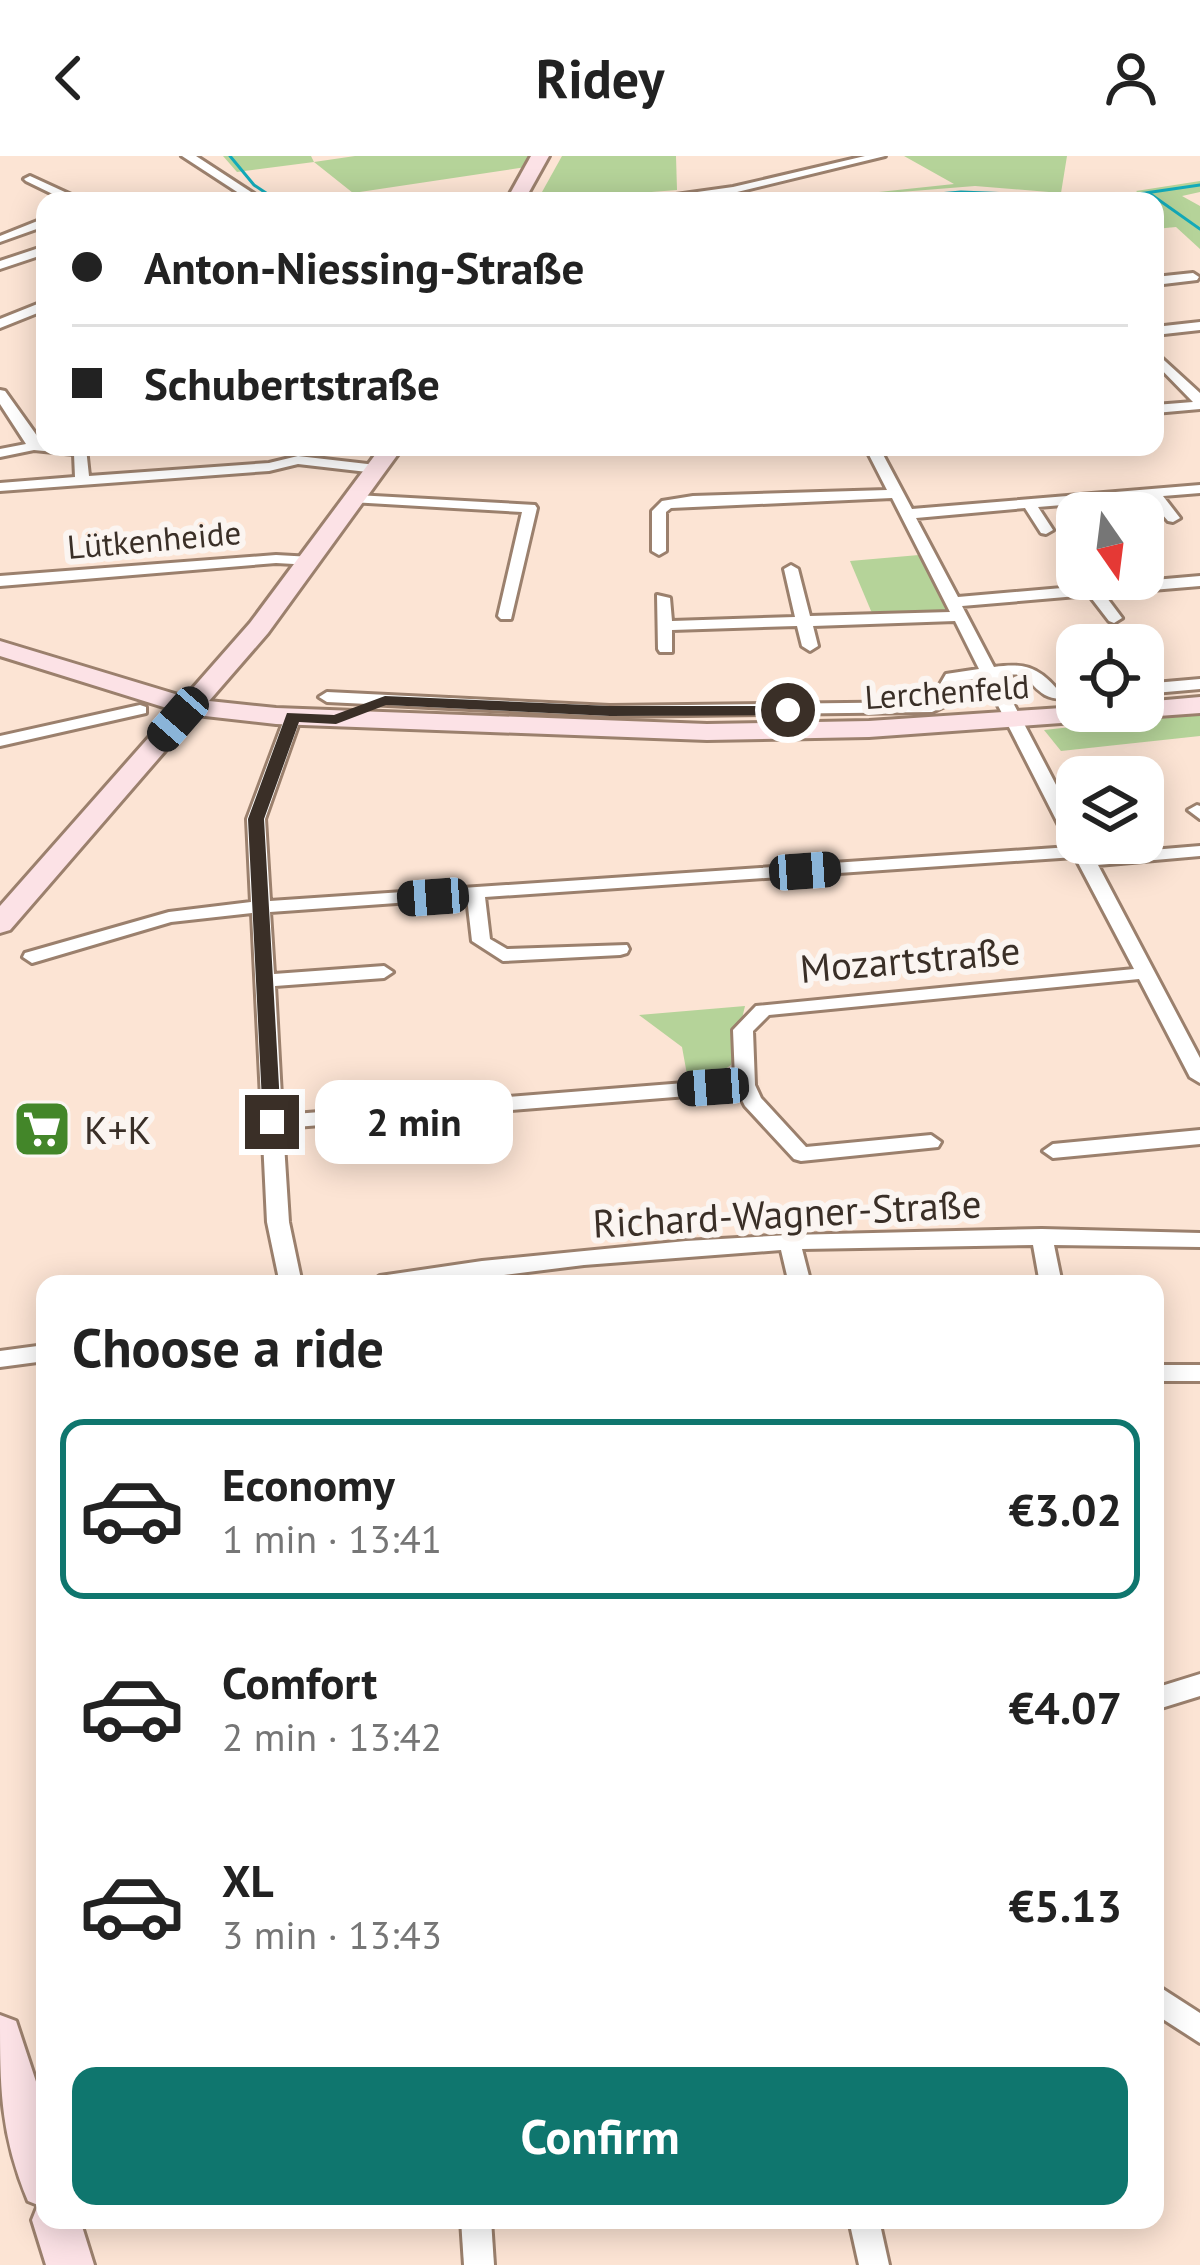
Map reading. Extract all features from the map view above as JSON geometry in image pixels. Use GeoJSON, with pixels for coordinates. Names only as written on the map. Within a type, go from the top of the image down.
{"type":"FeatureCollection","features":[{"type":"Feature","properties":{"kind":"main road"},"geometry":{"type":"LineString","coordinates":[[520,192],[541,156]]}},
{"type":"Feature","properties":{"kind":"main road"},"geometry":{"type":"LineString","coordinates":[[0,924],[312,561],[385,456]]}},
{"type":"Feature","properties":{"kind":"main road","name":"Lerchenfeld"},"geometry":{"type":"LineString","coordinates":[[0,648],[189,707],[293,717],[332,708],[707,732],[1056,717]]}},
{"type":"Feature","properties":{"kind":"main road","name":"Lerchenfeld"},"geometry":{"type":"LineString","coordinates":[[1164,709],[1200,705]]}},
{"type":"Feature","properties":{"kind":"main road"},"geometry":{"type":"LineString","coordinates":[[0,2036],[14,2135],[36,2170]]}},
{"type":"Feature","properties":{"kind":"main road"},"geometry":{"type":"LineString","coordinates":[[59,2229],[70,2265]]}},
{"type":"Feature","properties":{"kind":"street"},"geometry":{"type":"LineString","coordinates":[[188,156],[245,192]]}},
{"type":"Feature","properties":{"kind":"street"},"geometry":{"type":"LineString","coordinates":[[716,192],[879,156]]}},
{"type":"Feature","properties":{"kind":"street"},"geometry":{"type":"LineString","coordinates":[[30,179],[57,192]]}},
{"type":"Feature","properties":{"kind":"street"},"geometry":{"type":"LineString","coordinates":[[1,239],[36,225]]}},
{"type":"Feature","properties":{"kind":"street"},"geometry":{"type":"LineString","coordinates":[[1,239],[36,246]]}},
{"type":"Feature","properties":{"kind":"street"},"geometry":{"type":"LineString","coordinates":[[0,265],[36,251]]}},
{"type":"Feature","properties":{"kind":"street"},"geometry":{"type":"LineString","coordinates":[[1164,280],[1193,277]]}},
{"type":"Feature","properties":{"kind":"street"},"geometry":{"type":"LineString","coordinates":[[0,324],[36,309]]}},
{"type":"Feature","properties":{"kind":"street"},"geometry":{"type":"LineString","coordinates":[[1164,331],[1200,326]]}},
{"type":"Feature","properties":{"kind":"street"},"geometry":{"type":"LineString","coordinates":[[1164,365],[1200,403]]}},
{"type":"Feature","properties":{"kind":"street"},"geometry":{"type":"LineString","coordinates":[[1181,382],[1200,380]]}},
{"type":"Feature","properties":{"kind":"street"},"geometry":{"type":"LineString","coordinates":[[0,394],[36,441]]}},
{"type":"Feature","properties":{"kind":"street"},"geometry":{"type":"LineString","coordinates":[[1164,409],[1200,403]]}},
{"type":"Feature","properties":{"kind":"street"},"geometry":{"type":"LineString","coordinates":[[0,453],[36,448]]}},
{"type":"Feature","properties":{"kind":"street"},"geometry":{"type":"LineString","coordinates":[[81,456],[82,481]]}},
{"type":"Feature","properties":{"kind":"street"},"geometry":{"type":"LineString","coordinates":[[0,487],[269,467],[292,456]]}},
{"type":"Feature","properties":{"kind":"street"},"geometry":{"type":"LineString","coordinates":[[307,456],[376,469]]}},
{"type":"Feature","properties":{"kind":"street"},"geometry":{"type":"LineString","coordinates":[[877,456],[1056,802]]}},
{"type":"Feature","properties":{"kind":"street"},"geometry":{"type":"LineString","coordinates":[[1164,493],[1200,489]]}},
{"type":"Feature","properties":{"kind":"street"},"geometry":{"type":"LineString","coordinates":[[659,551],[659,511],[667,505],[693,500],[897,494]]}},
{"type":"Feature","properties":{"kind":"street"},"geometry":{"type":"LineString","coordinates":[[356,499],[530,508],[506,616]]}},
{"type":"Feature","properties":{"kind":"street"},"geometry":{"type":"LineString","coordinates":[[907,514],[1056,502]]}},
{"type":"Feature","properties":{"kind":"street"},"geometry":{"type":"LineString","coordinates":[[1029,504],[1046,530]]}},
{"type":"Feature","properties":{"kind":"street"},"geometry":{"type":"LineString","coordinates":[[1164,507],[1173,518]]}},
{"type":"Feature","properties":{"kind":"street","name":"Lütkenheide"},"geometry":{"type":"LineString","coordinates":[[0,581],[277,559],[312,561]]}},
{"type":"Feature","properties":{"kind":"street"},"geometry":{"type":"LineString","coordinates":[[791,569],[810,646]]}},
{"type":"Feature","properties":{"kind":"street"},"geometry":{"type":"LineString","coordinates":[[1164,584],[1200,581]]}},
{"type":"Feature","properties":{"kind":"street"},"geometry":{"type":"LineString","coordinates":[[666,626],[804,624],[1056,596]]}},
{"type":"Feature","properties":{"kind":"street"},"geometry":{"type":"LineString","coordinates":[[662,598],[666,649]]}},
{"type":"Feature","properties":{"kind":"street"},"geometry":{"type":"LineString","coordinates":[[1100,600],[1114,619]]}},
{"type":"Feature","properties":{"kind":"street"},"geometry":{"type":"LineString","coordinates":[[332,708],[385,700],[610,711],[932,706],[950,698],[947,686],[952,677],[1019,668],[1035,674],[1056,693]]}},
{"type":"Feature","properties":{"kind":"street"},"geometry":{"type":"LineString","coordinates":[[1164,687],[1200,684]]}},
{"type":"Feature","properties":{"kind":"street"},"geometry":{"type":"LineString","coordinates":[[0,741],[140,710]]}},
{"type":"Feature","properties":{"kind":"street"},"geometry":{"type":"LineString","coordinates":[[289,1275],[278,1222],[256,819],[293,717]]}},
{"type":"Feature","properties":{"kind":"street"},"geometry":{"type":"LineString","coordinates":[[1164,850],[1200,851]]}},
{"type":"Feature","properties":{"kind":"street"},"geometry":{"type":"LineString","coordinates":[[32,956],[169,916],[1056,851]]}},
{"type":"Feature","properties":{"kind":"street"},"geometry":{"type":"LineString","coordinates":[[1089,864],[1199,1073]]}},
{"type":"Feature","properties":{"kind":"street"},"geometry":{"type":"LineString","coordinates":[[476,895],[481,941],[502,956],[620,949]]}},
{"type":"Feature","properties":{"kind":"street"},"geometry":{"type":"LineString","coordinates":[[263,981],[384,972]]}},
{"type":"Feature","properties":{"kind":"street","name":"Mozartstraße"},"geometry":{"type":"LineString","coordinates":[[746,1085],[743,1030],[763,1010],[1147,973]]}},
{"type":"Feature","properties":{"kind":"street"},"geometry":{"type":"LineString","coordinates":[[272,1122],[746,1085],[752,1101],[801,1154],[931,1142]]}},
{"type":"Feature","properties":{"kind":"street"},"geometry":{"type":"LineString","coordinates":[[1053,1151],[1200,1137]]}},
{"type":"Feature","properties":{"kind":"street"},"geometry":{"type":"LineString","coordinates":[[1042,1236],[1049,1275]]}},
{"type":"Feature","properties":{"kind":"street","name":"Richard-Wagner-Straße"},"geometry":{"type":"LineString","coordinates":[[532,1274],[790,1242],[1042,1236],[1200,1240]]}},
{"type":"Feature","properties":{"kind":"street"},"geometry":{"type":"LineString","coordinates":[[790,1242],[798,1275]]}},
{"type":"Feature","properties":{"kind":"street"},"geometry":{"type":"LineString","coordinates":[[0,1359],[36,1354]]}},
{"type":"Feature","properties":{"kind":"street"},"geometry":{"type":"LineString","coordinates":[[1164,1373],[1200,1373]]}},
{"type":"Feature","properties":{"kind":"street"},"geometry":{"type":"LineString","coordinates":[[1164,1696],[1200,1685]]}},
{"type":"Feature","properties":{"kind":"street"},"geometry":{"type":"LineString","coordinates":[[1164,2003],[1200,2030]]}},
{"type":"Feature","properties":{"kind":"street"},"geometry":{"type":"LineString","coordinates":[[477,2229],[479,2265]]}},
{"type":"Feature","properties":{"kind":"street"},"geometry":{"type":"LineString","coordinates":[[866,2229],[874,2265]]}},
{"type":"Feature","properties":{"kind":"green space"},"geometry":{"type":"Polygon","coordinates":[[[223,156],[311,156],[314,162],[237,172],[223,156]]]}},
{"type":"Feature","properties":{"kind":"green space"},"geometry":{"type":"Polygon","coordinates":[[[355,156],[532,156],[526,167],[352,192],[314,162],[355,156]]]}},
{"type":"Feature","properties":{"kind":"green space"},"geometry":{"type":"Polygon","coordinates":[[[562,156],[676,156],[677,190],[542,192],[562,156]]]}},
{"type":"Feature","properties":{"kind":"green space"},"geometry":{"type":"Polygon","coordinates":[[[904,156],[1067,156],[1061,192],[975,186],[879,192],[954,184],[904,156]]]}},
{"type":"Feature","properties":{"kind":"green space"},"geometry":{"type":"Polygon","coordinates":[[[1200,181],[1200,192],[1182,196],[1200,206],[1200,249],[1176,227],[1164,228],[1164,192],[1136,191],[1200,181]]]}},
{"type":"Feature","properties":{"kind":"green space"},"geometry":{"type":"Polygon","coordinates":[[[919,555],[949,613],[874,618],[850,561],[919,555]]]}},
{"type":"Feature","properties":{"kind":"green space"},"geometry":{"type":"Polygon","coordinates":[[[1200,713],[1200,736],[1061,751],[1044,730],[1164,732],[1164,717],[1200,713]]]}},
{"type":"Feature","properties":{"kind":"green space"},"geometry":{"type":"Polygon","coordinates":[[[745,1006],[731,1065],[715,1076],[688,1080],[682,1047],[639,1015],[745,1006]]]}},
{"type":"Feature","properties":{"kind":"waterway"},"geometry":{"type":"LineString","coordinates":[[230,156],[264,192]]}},
{"type":"Feature","properties":{"kind":"waterway"},"geometry":{"type":"LineString","coordinates":[[1152,192],[1200,185]]}},
{"type":"Feature","properties":{"kind":"waterway"},"geometry":{"type":"LineString","coordinates":[[1164,204],[1200,229]]}},
{"type":"Feature","properties":{"kind":"place","name":"K+K"},"geometry":{"type":"Point","coordinates":[42,1129]}},
{"type":"Feature","properties":{"kind":"route"},"geometry":{"type":"LineString","coordinates":[[272,1122],[256,819],[293,717],[336,719],[385,700],[610,711],[788,710]]}}]}
